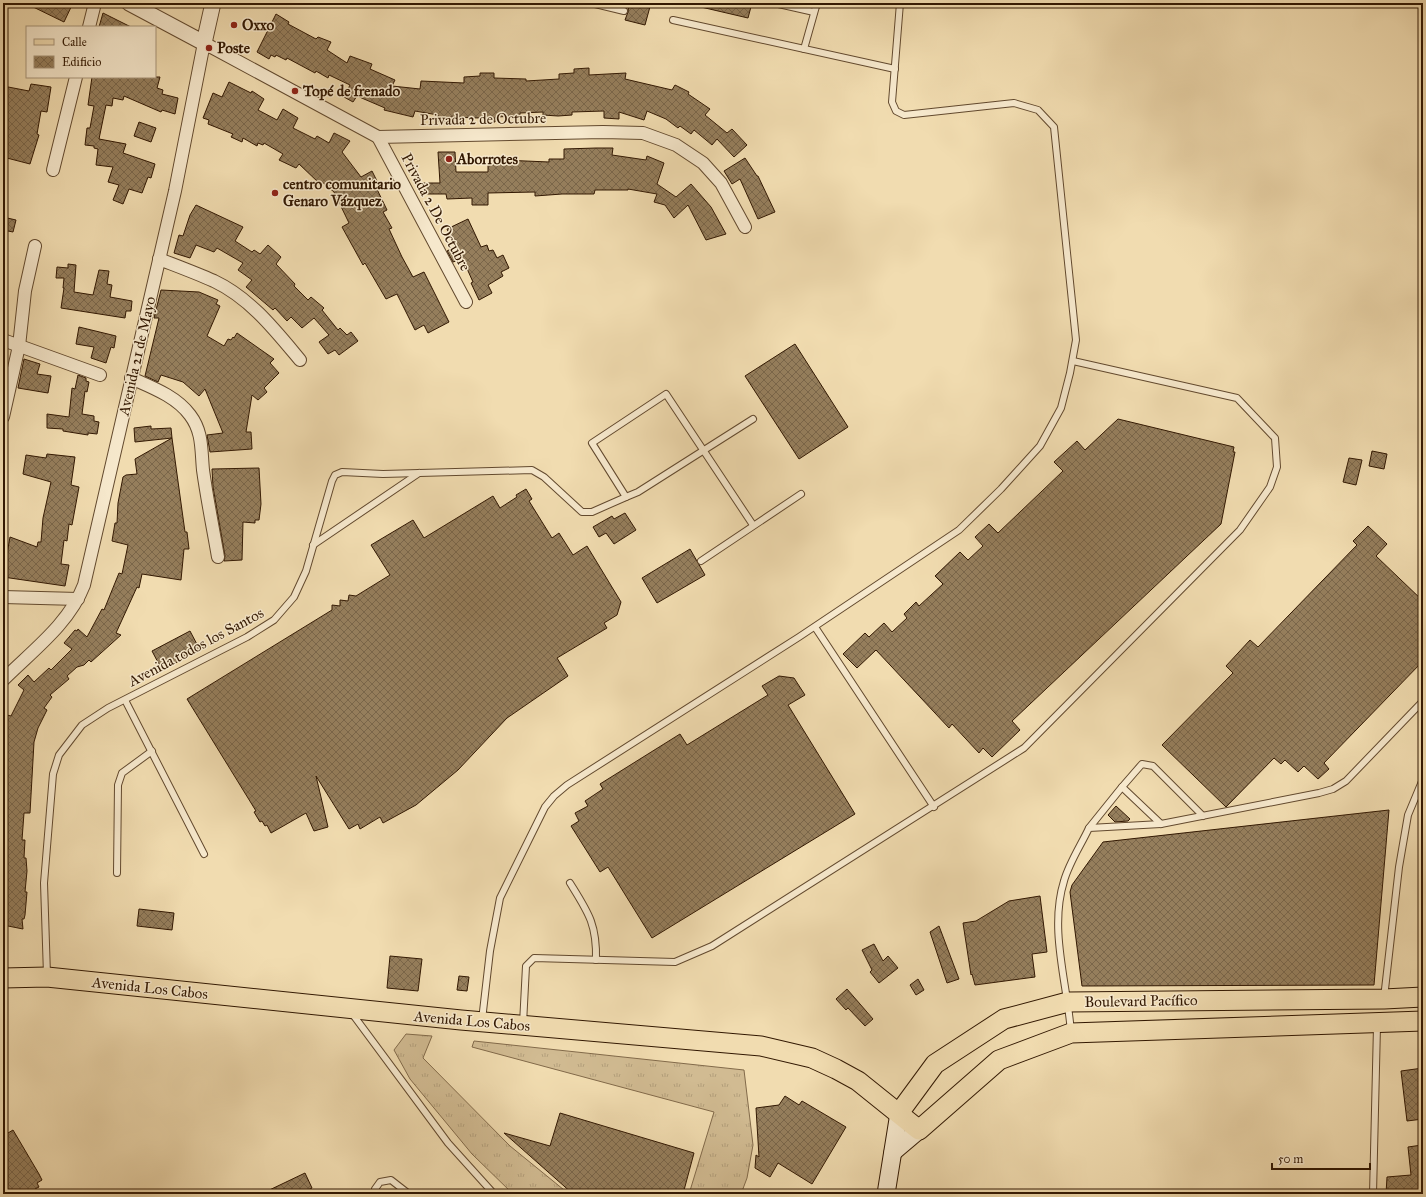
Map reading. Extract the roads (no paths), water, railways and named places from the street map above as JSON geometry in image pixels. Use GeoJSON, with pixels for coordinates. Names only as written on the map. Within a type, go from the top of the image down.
{"type":"FeatureCollection","features":[{"type":"Feature","properties":{"kind":"main road","name":"Avenida Los Cabos"},"geometry":{"type":"LineString","coordinates":[[3,978],[47,977],[481,1022],[761,1046],[812,1058],[836,1069],[858,1081],[919,1130]]}},
{"type":"Feature","properties":{"kind":"main road","name":"Boulevard Pacífico"},"geometry":{"type":"LineString","coordinates":[[899,1114],[935,1064],[1004,1019],[1068,1002],[1384,999],[1423,997]]}},
{"type":"Feature","properties":{"kind":"main road","name":"Boulevard Pacífico"},"geometry":{"type":"LineString","coordinates":[[919,1130],[999,1060],[1072,1033],[1423,1021]]}},
{"type":"Feature","properties":{"kind":"main road"},"geometry":{"type":"LineString","coordinates":[[886,1194],[899,1114]]}},
{"type":"Feature","properties":{"kind":"main road"},"geometry":{"type":"LineString","coordinates":[[893,1152],[919,1130]]}},
{"type":"Feature","properties":{"kind":"street"},"geometry":{"type":"LineString","coordinates":[[89,26],[95,3]]}},
{"type":"Feature","properties":{"kind":"street"},"geometry":{"type":"LineString","coordinates":[[129,3],[145,7],[204,43]]}},
{"type":"Feature","properties":{"kind":"street","name":"Avenida 21 de Mayo"},"geometry":{"type":"LineString","coordinates":[[3,680],[69,614],[84,585],[175,191],[213,3]]}},
{"type":"Feature","properties":{"kind":"street","name":"Privada 2 de Octubre"},"geometry":{"type":"LineString","coordinates":[[204,43],[378,137],[602,132],[642,133],[676,145],[703,163],[721,183],[745,227]]}},
{"type":"Feature","properties":{"kind":"street"},"geometry":{"type":"LineString","coordinates":[[53,170],[76,78]]}},
{"type":"Feature","properties":{"kind":"street","name":"Privada 2 De Octubre"},"geometry":{"type":"LineString","coordinates":[[378,137],[466,302]]}},
{"type":"Feature","properties":{"kind":"street"},"geometry":{"type":"LineString","coordinates":[[3,417],[19,346],[26,291],[35,246]]}},
{"type":"Feature","properties":{"kind":"street"},"geometry":{"type":"LineString","coordinates":[[159,259],[215,281],[240,298],[268,321],[300,360]]}},
{"type":"Feature","properties":{"kind":"street"},"geometry":{"type":"LineString","coordinates":[[3,340],[100,375]]}},
{"type":"Feature","properties":{"kind":"street"},"geometry":{"type":"LineString","coordinates":[[131,378],[153,388],[176,402],[189,413],[196,424],[201,439],[203,468],[218,557]]}},
{"type":"Feature","properties":{"kind":"street"},"geometry":{"type":"LineString","coordinates":[[3,597],[78,599]]}},
{"type":"Feature","properties":{"kind":"lane"},"geometry":{"type":"LineString","coordinates":[[591,3],[624,11]]}},
{"type":"Feature","properties":{"kind":"lane"},"geometry":{"type":"LineString","coordinates":[[774,3],[814,12]]}},
{"type":"Feature","properties":{"kind":"lane"},"geometry":{"type":"LineString","coordinates":[[804,49],[816,3]]}},
{"type":"Feature","properties":{"kind":"lane"},"geometry":{"type":"LineString","coordinates":[[481,1022],[490,951],[500,898],[545,808],[554,796],[567,785],[815,627],[959,530],[1001,490],[1040,446],[1061,408],[1073,360],[1076,340],[1054,127],[1038,110],[1014,103],[904,114],[896,111],[892,102],[900,3]]}},
{"type":"Feature","properties":{"kind":"lane"},"geometry":{"type":"LineString","coordinates":[[672,20],[895,69]]}},
{"type":"Feature","properties":{"kind":"lane"},"geometry":{"type":"LineString","coordinates":[[523,1026],[526,966],[534,958],[675,962],[712,946],[1024,748],[1240,530],[1270,487],[1277,467],[1274,438],[1237,398],[1073,360]]}},
{"type":"Feature","properties":{"kind":"lane"},"geometry":{"type":"LineString","coordinates":[[626,497],[592,443],[666,394],[753,525]]}},
{"type":"Feature","properties":{"kind":"lane","name":"Avenida todos los Santos"},"geometry":{"type":"LineString","coordinates":[[47,977],[44,883],[52,774],[58,755],[82,725],[108,708],[247,637],[274,620],[294,597],[306,572],[335,475],[342,472],[384,474],[532,470],[544,477],[582,512],[592,512],[638,492],[753,419]]}},
{"type":"Feature","properties":{"kind":"lane"},"geometry":{"type":"LineString","coordinates":[[313,545],[419,473]]}},
{"type":"Feature","properties":{"kind":"lane"},"geometry":{"type":"LineString","coordinates":[[701,561],[801,494]]}},
{"type":"Feature","properties":{"kind":"lane"},"geometry":{"type":"LineString","coordinates":[[815,627],[934,806]]}},
{"type":"Feature","properties":{"kind":"lane"},"geometry":{"type":"LineString","coordinates":[[125,700],[204,854]]}},
{"type":"Feature","properties":{"kind":"lane"},"geometry":{"type":"LineString","coordinates":[[1089,828],[1161,824],[1319,794],[1346,781],[1423,701]]}},
{"type":"Feature","properties":{"kind":"lane"},"geometry":{"type":"LineString","coordinates":[[117,873],[118,785],[122,773],[152,751]]}},
{"type":"Feature","properties":{"kind":"lane"},"geometry":{"type":"LineString","coordinates":[[1072,1033],[1058,933],[1057,910],[1064,879],[1089,828],[1142,764],[1153,766],[1203,816]]}},
{"type":"Feature","properties":{"kind":"lane"},"geometry":{"type":"LineString","coordinates":[[1384,999],[1399,867],[1408,815],[1423,780]]}},
{"type":"Feature","properties":{"kind":"lane"},"geometry":{"type":"LineString","coordinates":[[1122,787],[1161,824]]}},
{"type":"Feature","properties":{"kind":"lane"},"geometry":{"type":"LineString","coordinates":[[570,883],[593,923],[596,941],[596,960]]}},
{"type":"Feature","properties":{"kind":"lane"},"geometry":{"type":"LineString","coordinates":[[349,1009],[448,1143],[494,1194]]}},
{"type":"Feature","properties":{"kind":"lane"},"geometry":{"type":"LineString","coordinates":[[1373,1194],[1378,1022]]}},
{"type":"Feature","properties":{"kind":"lane"},"geometry":{"type":"LineString","coordinates":[[377,1194],[375,1189],[380,1182],[391,1180],[409,1194]]}},
{"type":"Feature","properties":{"kind":"place","name":"Oxxo"},"geometry":{"type":"Point","coordinates":[234,25]}},
{"type":"Feature","properties":{"kind":"place","name":"Poste"},"geometry":{"type":"Point","coordinates":[209,48]}},
{"type":"Feature","properties":{"kind":"place","name":"Topé de frenado"},"geometry":{"type":"Point","coordinates":[295,91]}},
{"type":"Feature","properties":{"kind":"place","name":"Aborrotes"},"geometry":{"type":"Point","coordinates":[449,159]}},
{"type":"Feature","properties":{"kind":"place","name":"centro comunitario Genaro Vázquez"},"geometry":{"type":"Point","coordinates":[275,193]}}]}
